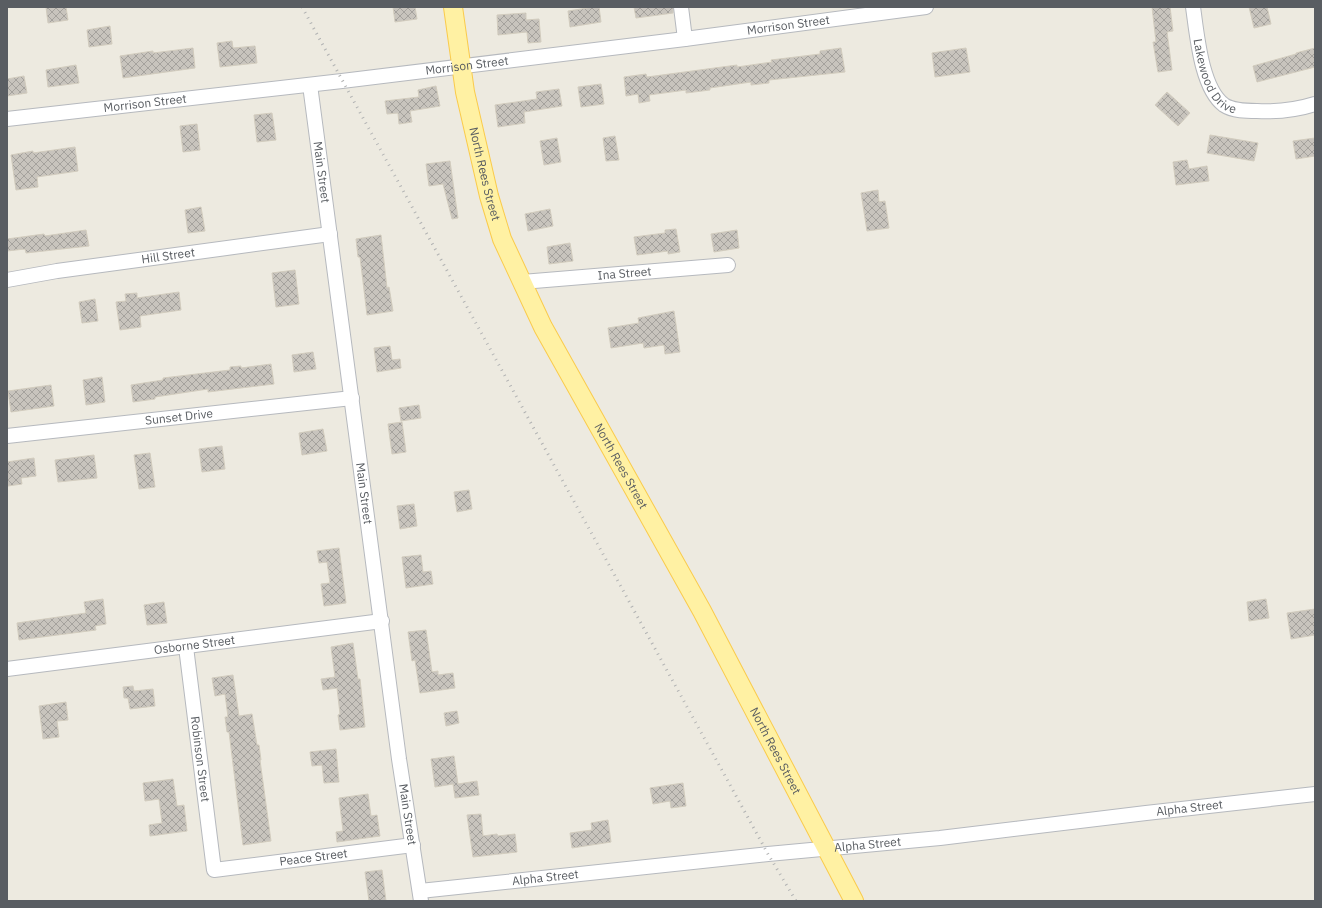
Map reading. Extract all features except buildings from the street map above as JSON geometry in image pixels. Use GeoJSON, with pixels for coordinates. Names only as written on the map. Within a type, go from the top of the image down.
{"type":"FeatureCollection","features":[{"type":"Feature","properties":{"kind":"main road","name":"North Rees Street"},"geometry":{"type":"LineString","coordinates":[[453,7],[465,92],[489,196],[502,239],[547,334],[702,611],[854,901]]}},
{"type":"Feature","properties":{"kind":"street"},"geometry":{"type":"LineString","coordinates":[[681,7],[685,39]]}},
{"type":"Feature","properties":{"kind":"street","name":"Morrison Street"},"geometry":{"type":"LineString","coordinates":[[7,119],[462,67],[926,7]]}},
{"type":"Feature","properties":{"kind":"street","name":"Lakewood Drive"},"geometry":{"type":"LineString","coordinates":[[1193,7],[1206,78],[1216,95],[1225,105],[1243,111],[1267,112],[1300,108],[1315,104]]}},
{"type":"Feature","properties":{"kind":"street","name":"Main Street"},"geometry":{"type":"LineString","coordinates":[[310,85],[400,759],[420,896]]}},
{"type":"Feature","properties":{"kind":"street","name":"Hill Street"},"geometry":{"type":"LineString","coordinates":[[7,280],[57,271],[330,234]]}},
{"type":"Feature","properties":{"kind":"street","name":"Ina Street"},"geometry":{"type":"LineString","coordinates":[[522,282],[728,265]]}},
{"type":"Feature","properties":{"kind":"street","name":"Sunset Drive"},"geometry":{"type":"LineString","coordinates":[[7,436],[352,398]]}},
{"type":"Feature","properties":{"kind":"street","name":"Osborne Street"},"geometry":{"type":"LineString","coordinates":[[7,669],[382,621]]}},
{"type":"Feature","properties":{"kind":"street","name":"Robinson Street"},"geometry":{"type":"LineString","coordinates":[[186,647],[214,870]]}},
{"type":"Feature","properties":{"kind":"street","name":"Alpha Street"},"geometry":{"type":"LineString","coordinates":[[420,896],[768,854],[827,850],[940,838],[1146,812],[1315,794]]}},
{"type":"Feature","properties":{"kind":"street","name":"Peace Street"},"geometry":{"type":"LineString","coordinates":[[214,870],[413,845]]}},
{"type":"Feature","properties":{"kind":"railway"},"geometry":{"type":"LineString","coordinates":[[302,7],[768,854],[796,901]]}}]}
